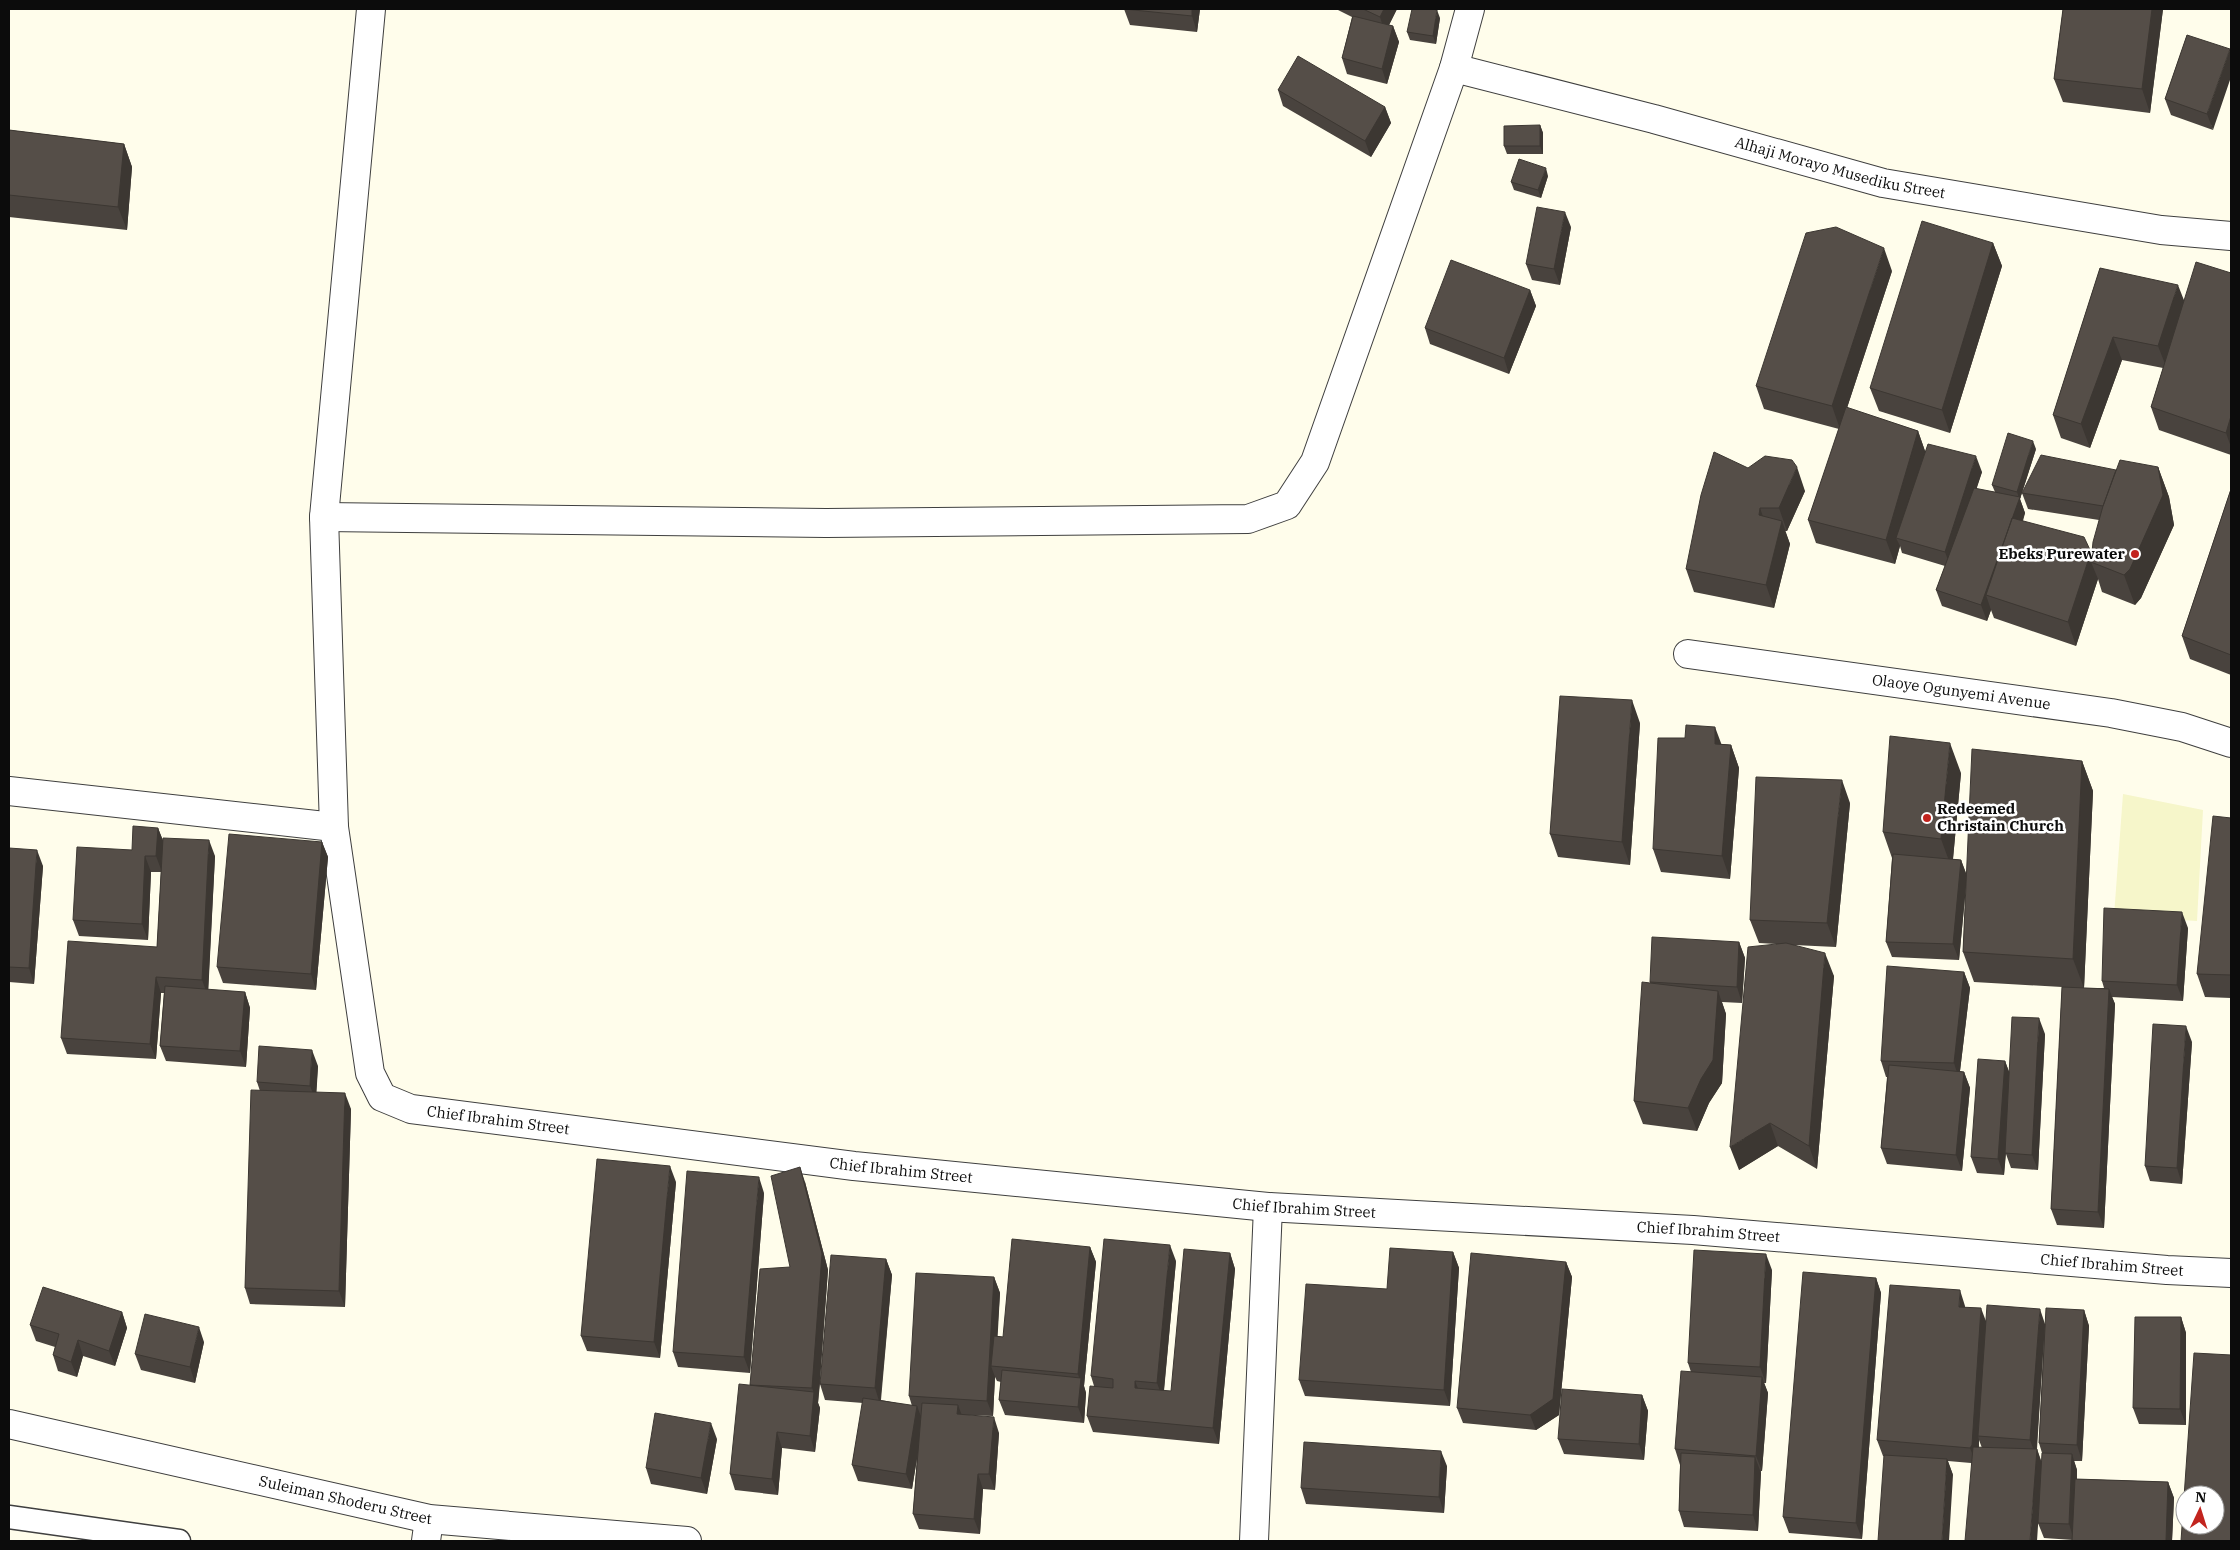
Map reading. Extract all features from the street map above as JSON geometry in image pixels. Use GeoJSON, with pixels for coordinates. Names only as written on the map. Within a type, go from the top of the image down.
{"type":"FeatureCollection","features":[{"type":"Feature","properties":{"kind":"street"},"geometry":{"type":"LineString","coordinates":[[9,791],[334,827],[324,517],[371,9]]}},
{"type":"Feature","properties":{"kind":"street"},"geometry":{"type":"LineString","coordinates":[[324,517],[826,523],[1248,519],[1287,505],[1315,462],[1454,68],[1470,9]]}},
{"type":"Feature","properties":{"kind":"street","name":"Alhaji Morayo Musediku Street"},"geometry":{"type":"LineString","coordinates":[[1454,68],[1654,119],[1883,183],[2162,230],[2231,236]]}},
{"type":"Feature","properties":{"kind":"street","name":"Olaoye Ogunyemi Avenue"},"geometry":{"type":"LineString","coordinates":[[1688,654],[2111,713],[2182,726],[2231,744]]}},
{"type":"Feature","properties":{"kind":"street","name":"Chief Ibrahim Street"},"geometry":{"type":"LineString","coordinates":[[334,827],[370,1072],[382,1097],[411,1109],[854,1166],[1268,1207],[1692,1230],[2231,1274]]}},
{"type":"Feature","properties":{"kind":"street"},"geometry":{"type":"LineString","coordinates":[[1254,1541],[1268,1207]]}},
{"type":"Feature","properties":{"kind":"street","name":"Suleiman Shoderu Street"},"geometry":{"type":"LineString","coordinates":[[9,1424],[428,1530],[687,1541]]}},
{"type":"Feature","properties":{"kind":"lane"},"geometry":{"type":"LineString","coordinates":[[9,1517],[179,1541]]}},
{"type":"Feature","properties":{"kind":"green space"},"geometry":{"type":"Polygon","coordinates":[[[2123,794],[2203,810],[2197,921],[2114,916],[2123,794]]]}},
{"type":"Feature","properties":{"kind":"building"},"geometry":{"type":"Polygon","coordinates":[[[1124,9],[1192,9],[1192,16],[1124,9]]]}},
{"type":"Feature","properties":{"kind":"building"},"geometry":{"type":"Polygon","coordinates":[[[1363,9],[1384,9],[1380,17],[1363,9]]]}},
{"type":"Feature","properties":{"kind":"building"},"geometry":{"type":"Polygon","coordinates":[[[1412,9],[1437,10],[1433,36],[1407,32],[1412,9]]]}},
{"type":"Feature","properties":{"kind":"building"},"geometry":{"type":"Polygon","coordinates":[[[2063,9],[2152,9],[2142,89],[2054,79],[2063,9]]]}},
{"type":"Feature","properties":{"kind":"building"},"geometry":{"type":"Polygon","coordinates":[[[1353,16],[1393,26],[1382,69],[1342,58],[1353,16]]]}},
{"type":"Feature","properties":{"kind":"building"},"geometry":{"type":"Polygon","coordinates":[[[2187,35],[2230,49],[2207,114],[2165,99],[2187,35]]]}},
{"type":"Feature","properties":{"kind":"building"},"geometry":{"type":"Polygon","coordinates":[[[1298,56],[1385,107],[1365,141],[1278,90],[1298,56]]]}},
{"type":"Feature","properties":{"kind":"building"},"geometry":{"type":"Polygon","coordinates":[[[1540,125],[1540,146],[1504,146],[1504,126],[1540,125]]]}},
{"type":"Feature","properties":{"kind":"building"},"geometry":{"type":"Polygon","coordinates":[[[9,130],[124,144],[118,207],[9,195],[9,130]]]}},
{"type":"Feature","properties":{"kind":"building"},"geometry":{"type":"Polygon","coordinates":[[[1519,159],[1546,168],[1538,190],[1511,182],[1519,159]]]}},
{"type":"Feature","properties":{"kind":"building"},"geometry":{"type":"Polygon","coordinates":[[[1537,207],[1565,212],[1554,269],[1526,264],[1537,207]]]}},
{"type":"Feature","properties":{"kind":"building"},"geometry":{"type":"Polygon","coordinates":[[[1922,221],[1993,243],[1942,410],[1870,388],[1922,221]]]}},
{"type":"Feature","properties":{"kind":"building"},"geometry":{"type":"Polygon","coordinates":[[[1836,227],[1884,248],[1832,406],[1756,386],[1806,233],[1836,227]]]}},
{"type":"Feature","properties":{"kind":"building"},"geometry":{"type":"Polygon","coordinates":[[[1451,260],[1530,290],[1504,358],[1425,328],[1451,260]]]}},
{"type":"Feature","properties":{"kind":"building"},"geometry":{"type":"Polygon","coordinates":[[[2196,262],[2231,273],[2231,416],[2226,433],[2151,407],[2196,262]]]}},
{"type":"Feature","properties":{"kind":"building"},"geometry":{"type":"Polygon","coordinates":[[[2100,268],[2178,285],[2158,346],[2113,337],[2081,424],[2053,415],[2100,268]]]}},
{"type":"Feature","properties":{"kind":"building"},"geometry":{"type":"Polygon","coordinates":[[[1846,407],[1918,431],[1886,540],[1808,520],[1846,407]]]}},
{"type":"Feature","properties":{"kind":"building"},"geometry":{"type":"Polygon","coordinates":[[[2008,433],[2033,441],[2017,492],[1992,485],[2008,433]]]}},
{"type":"Feature","properties":{"kind":"building"},"geometry":{"type":"Polygon","coordinates":[[[1928,444],[1976,456],[1945,552],[1896,538],[1928,444]]]}},
{"type":"Feature","properties":{"kind":"building"},"geometry":{"type":"Polygon","coordinates":[[[1714,452],[1748,468],[1765,456],[1792,460],[1797,467],[1779,508],[1760,508],[1759,515],[1782,521],[1766,585],[1686,569],[1701,495],[1714,452]]]}},
{"type":"Feature","properties":{"kind":"building"},"geometry":{"type":"Polygon","coordinates":[[[2041,455],[2116,470],[2103,506],[2022,493],[2041,455]]]}},
{"type":"Feature","properties":{"kind":"building"},"geometry":{"type":"Polygon","coordinates":[[[2120,460],[2158,467],[2163,495],[2130,569],[2124,575],[2091,562],[2093,542],[2103,506],[2120,460]]]}},
{"type":"Feature","properties":{"kind":"building"},"geometry":{"type":"Polygon","coordinates":[[[1974,488],[2020,497],[1981,605],[1936,590],[1974,488]]]}},
{"type":"Feature","properties":{"kind":"building"},"geometry":{"type":"Polygon","coordinates":[[[2231,489],[2231,655],[2182,636],[2231,489]]]}},
{"type":"Feature","properties":{"kind":"building"},"geometry":{"type":"Polygon","coordinates":[[[2012,518],[2084,537],[2091,552],[2068,622],[1986,595],[2012,518]]]}},
{"type":"Feature","properties":{"kind":"building"},"geometry":{"type":"Polygon","coordinates":[[[1560,696],[1632,700],[1622,842],[1550,834],[1560,696]]]}},
{"type":"Feature","properties":{"kind":"building"},"geometry":{"type":"Polygon","coordinates":[[[1686,725],[1715,727],[1715,744],[1731,745],[1722,856],[1653,849],[1658,738],[1685,738],[1686,725]]]}},
{"type":"Feature","properties":{"kind":"building"},"geometry":{"type":"Polygon","coordinates":[[[1890,736],[1950,743],[1941,839],[1883,832],[1890,736]]]}},
{"type":"Feature","properties":{"kind":"building"},"geometry":{"type":"Polygon","coordinates":[[[1972,749],[2082,761],[2073,959],[1963,952],[1972,749]]]}},
{"type":"Feature","properties":{"kind":"building"},"geometry":{"type":"Polygon","coordinates":[[[1756,777],[1842,780],[1827,923],[1750,920],[1756,777]]]}},
{"type":"Feature","properties":{"kind":"building"},"geometry":{"type":"Polygon","coordinates":[[[2213,816],[2231,818],[2231,975],[2197,974],[2213,816]]]}},
{"type":"Feature","properties":{"kind":"building"},"geometry":{"type":"Polygon","coordinates":[[[133,826],[158,828],[156,856],[145,856],[142,924],[73,920],[77,847],[132,850],[133,826]]]}},
{"type":"Feature","properties":{"kind":"building"},"geometry":{"type":"Polygon","coordinates":[[[229,834],[322,842],[311,974],[217,967],[229,834]]]}},
{"type":"Feature","properties":{"kind":"building"},"geometry":{"type":"Polygon","coordinates":[[[163,838],[209,840],[202,980],[156,977],[150,1044],[61,1038],[68,941],[157,947],[163,838]]]}},
{"type":"Feature","properties":{"kind":"building"},"geometry":{"type":"Polygon","coordinates":[[[9,848],[37,850],[29,968],[9,967],[9,848]]]}},
{"type":"Feature","properties":{"kind":"building"},"geometry":{"type":"Polygon","coordinates":[[[1893,854],[1961,860],[1953,944],[1886,942],[1893,854]]]}},
{"type":"Feature","properties":{"kind":"building"},"geometry":{"type":"Polygon","coordinates":[[[2104,908],[2182,912],[2177,985],[2102,981],[2104,908]]]}},
{"type":"Feature","properties":{"kind":"building"},"geometry":{"type":"Polygon","coordinates":[[[1652,937],[1739,942],[1737,987],[1650,982],[1652,937]]]}},
{"type":"Feature","properties":{"kind":"building"},"geometry":{"type":"Polygon","coordinates":[[[1786,943],[1825,953],[1809,1146],[1770,1123],[1730,1147],[1748,947],[1786,943]]]}},
{"type":"Feature","properties":{"kind":"building"},"geometry":{"type":"Polygon","coordinates":[[[1887,966],[1964,972],[1954,1063],[1881,1061],[1887,966]]]}},
{"type":"Feature","properties":{"kind":"building"},"geometry":{"type":"Polygon","coordinates":[[[1642,982],[1718,991],[1713,1060],[1701,1079],[1688,1108],[1634,1101],[1642,982]]]}},
{"type":"Feature","properties":{"kind":"building"},"geometry":{"type":"Polygon","coordinates":[[[165,986],[245,992],[240,1051],[160,1046],[165,986]]]}},
{"type":"Feature","properties":{"kind":"building"},"geometry":{"type":"Polygon","coordinates":[[[2062,987],[2109,989],[2098,1212],[2051,1209],[2062,987]]]}},
{"type":"Feature","properties":{"kind":"building"},"geometry":{"type":"Polygon","coordinates":[[[2012,1017],[2039,1018],[2032,1155],[2005,1153],[2012,1017]]]}},
{"type":"Feature","properties":{"kind":"building"},"geometry":{"type":"Polygon","coordinates":[[[2153,1024],[2186,1026],[2177,1168],[2145,1166],[2153,1024]]]}},
{"type":"Feature","properties":{"kind":"building"},"geometry":{"type":"Polygon","coordinates":[[[259,1046],[312,1050],[310,1086],[257,1082],[259,1046]]]}},
{"type":"Feature","properties":{"kind":"building"},"geometry":{"type":"Polygon","coordinates":[[[1978,1059],[2005,1061],[1998,1159],[1971,1157],[1978,1059]]]}},
{"type":"Feature","properties":{"kind":"building"},"geometry":{"type":"Polygon","coordinates":[[[1889,1065],[1964,1072],[1956,1155],[1881,1148],[1889,1065]]]}},
{"type":"Feature","properties":{"kind":"building"},"geometry":{"type":"Polygon","coordinates":[[[251,1090],[345,1093],[339,1291],[245,1288],[251,1090]]]}},
{"type":"Feature","properties":{"kind":"building"},"geometry":{"type":"Polygon","coordinates":[[[597,1159],[670,1166],[654,1342],[581,1336],[597,1159]]]}},
{"type":"Feature","properties":{"kind":"building"},"geometry":{"type":"Polygon","coordinates":[[[800,1167],[822,1254],[812,1388],[750,1385],[760,1269],[790,1267],[771,1176],[800,1167]]]}},
{"type":"Feature","properties":{"kind":"building"},"geometry":{"type":"Polygon","coordinates":[[[687,1171],[759,1177],[744,1357],[673,1352],[687,1171]]]}},
{"type":"Feature","properties":{"kind":"building"},"geometry":{"type":"Polygon","coordinates":[[[1012,1239],[1090,1247],[1078,1374],[991,1366],[994,1336],[1003,1337],[1012,1239]]]}},
{"type":"Feature","properties":{"kind":"building"},"geometry":{"type":"Polygon","coordinates":[[[1104,1239],[1170,1245],[1157,1383],[1135,1381],[1135,1388],[1171,1391],[1184,1249],[1230,1253],[1213,1428],[1087,1416],[1090,1386],[1113,1388],[1113,1379],[1091,1376],[1104,1239]]]}},
{"type":"Feature","properties":{"kind":"building"},"geometry":{"type":"Polygon","coordinates":[[[1390,1248],[1453,1252],[1444,1390],[1299,1380],[1306,1284],[1387,1289],[1390,1248]]]}},
{"type":"Feature","properties":{"kind":"building"},"geometry":{"type":"Polygon","coordinates":[[[1694,1250],[1766,1254],[1760,1367],[1688,1363],[1694,1250]]]}},
{"type":"Feature","properties":{"kind":"building"},"geometry":{"type":"Polygon","coordinates":[[[1471,1253],[1566,1262],[1553,1399],[1530,1415],[1457,1408],[1471,1253]]]}},
{"type":"Feature","properties":{"kind":"building"},"geometry":{"type":"Polygon","coordinates":[[[831,1255],[886,1259],[875,1388],[820,1384],[831,1255]]]}},
{"type":"Feature","properties":{"kind":"building"},"geometry":{"type":"Polygon","coordinates":[[[1803,1272],[1876,1278],[1856,1523],[1783,1517],[1803,1272]]]}},
{"type":"Feature","properties":{"kind":"building"},"geometry":{"type":"Polygon","coordinates":[[[916,1273],[994,1277],[987,1401],[909,1396],[916,1273]]]}},
{"type":"Feature","properties":{"kind":"building"},"geometry":{"type":"Polygon","coordinates":[[[1890,1285],[1960,1290],[1959,1307],[1981,1308],[1972,1445],[1970,1448],[1877,1440],[1890,1285]]]}},
{"type":"Feature","properties":{"kind":"building"},"geometry":{"type":"Polygon","coordinates":[[[43,1287],[122,1312],[109,1351],[78,1340],[71,1362],[53,1355],[59,1334],[30,1325],[43,1287]]]}},
{"type":"Feature","properties":{"kind":"building"},"geometry":{"type":"Polygon","coordinates":[[[1987,1305],[2040,1309],[2030,1440],[1978,1436],[1987,1305]]]}},
{"type":"Feature","properties":{"kind":"building"},"geometry":{"type":"Polygon","coordinates":[[[2046,1308],[2084,1310],[2077,1445],[2039,1443],[2046,1308]]]}},
{"type":"Feature","properties":{"kind":"building"},"geometry":{"type":"Polygon","coordinates":[[[145,1314],[199,1327],[190,1367],[135,1354],[145,1314]]]}},
{"type":"Feature","properties":{"kind":"building"},"geometry":{"type":"Polygon","coordinates":[[[2135,1317],[2181,1317],[2180,1409],[2133,1408],[2135,1317]]]}},
{"type":"Feature","properties":{"kind":"building"},"geometry":{"type":"Polygon","coordinates":[[[2194,1353],[2231,1355],[2231,1541],[2181,1541],[2181,1535],[2225,1535],[2225,1485],[2185,1485],[2194,1353]]]}},
{"type":"Feature","properties":{"kind":"building"},"geometry":{"type":"Polygon","coordinates":[[[1002,1370],[1081,1378],[1078,1407],[999,1400],[1002,1370]]]}},
{"type":"Feature","properties":{"kind":"building"},"geometry":{"type":"Polygon","coordinates":[[[1681,1371],[1762,1377],[1756,1456],[1675,1449],[1681,1371]]]}},
{"type":"Feature","properties":{"kind":"building"},"geometry":{"type":"Polygon","coordinates":[[[739,1384],[814,1392],[810,1436],[777,1432],[772,1479],[730,1474],[739,1384]]]}},
{"type":"Feature","properties":{"kind":"building"},"geometry":{"type":"Polygon","coordinates":[[[1562,1389],[1642,1395],[1639,1444],[1558,1439],[1562,1389]]]}},
{"type":"Feature","properties":{"kind":"building"},"geometry":{"type":"Polygon","coordinates":[[[863,1398],[917,1406],[906,1474],[852,1465],[863,1398]]]}},
{"type":"Feature","properties":{"kind":"building"},"geometry":{"type":"Polygon","coordinates":[[[922,1403],[958,1405],[957,1414],[994,1417],[989,1474],[978,1474],[974,1519],[913,1514],[922,1403]]]}},
{"type":"Feature","properties":{"kind":"building"},"geometry":{"type":"Polygon","coordinates":[[[655,1413],[711,1423],[701,1478],[646,1468],[655,1413]]]}},
{"type":"Feature","properties":{"kind":"building"},"geometry":{"type":"Polygon","coordinates":[[[1304,1442],[1441,1451],[1439,1497],[1301,1488],[1304,1442]]]}},
{"type":"Feature","properties":{"kind":"building"},"geometry":{"type":"Polygon","coordinates":[[[1973,1447],[2037,1449],[2030,1541],[1965,1541],[1973,1447]]]}},
{"type":"Feature","properties":{"kind":"building"},"geometry":{"type":"Polygon","coordinates":[[[1681,1453],[1755,1457],[1753,1515],[1679,1511],[1681,1453]]]}},
{"type":"Feature","properties":{"kind":"building"},"geometry":{"type":"Polygon","coordinates":[[[2042,1453],[2072,1454],[2069,1524],[2038,1523],[2042,1453]]]}},
{"type":"Feature","properties":{"kind":"building"},"geometry":{"type":"Polygon","coordinates":[[[1884,1455],[1947,1459],[1942,1541],[1878,1541],[1884,1455]]]}},
{"type":"Feature","properties":{"kind":"building"},"geometry":{"type":"Polygon","coordinates":[[[2075,1479],[2168,1482],[2166,1541],[2072,1541],[2075,1479]]]}},
{"type":"Feature","properties":{"kind":"place","name":"Ebeks Purewater"},"geometry":{"type":"Point","coordinates":[2135,554]}},
{"type":"Feature","properties":{"kind":"place","name":"Redeemed Christain Church"},"geometry":{"type":"Point","coordinates":[1927,818]}}]}
